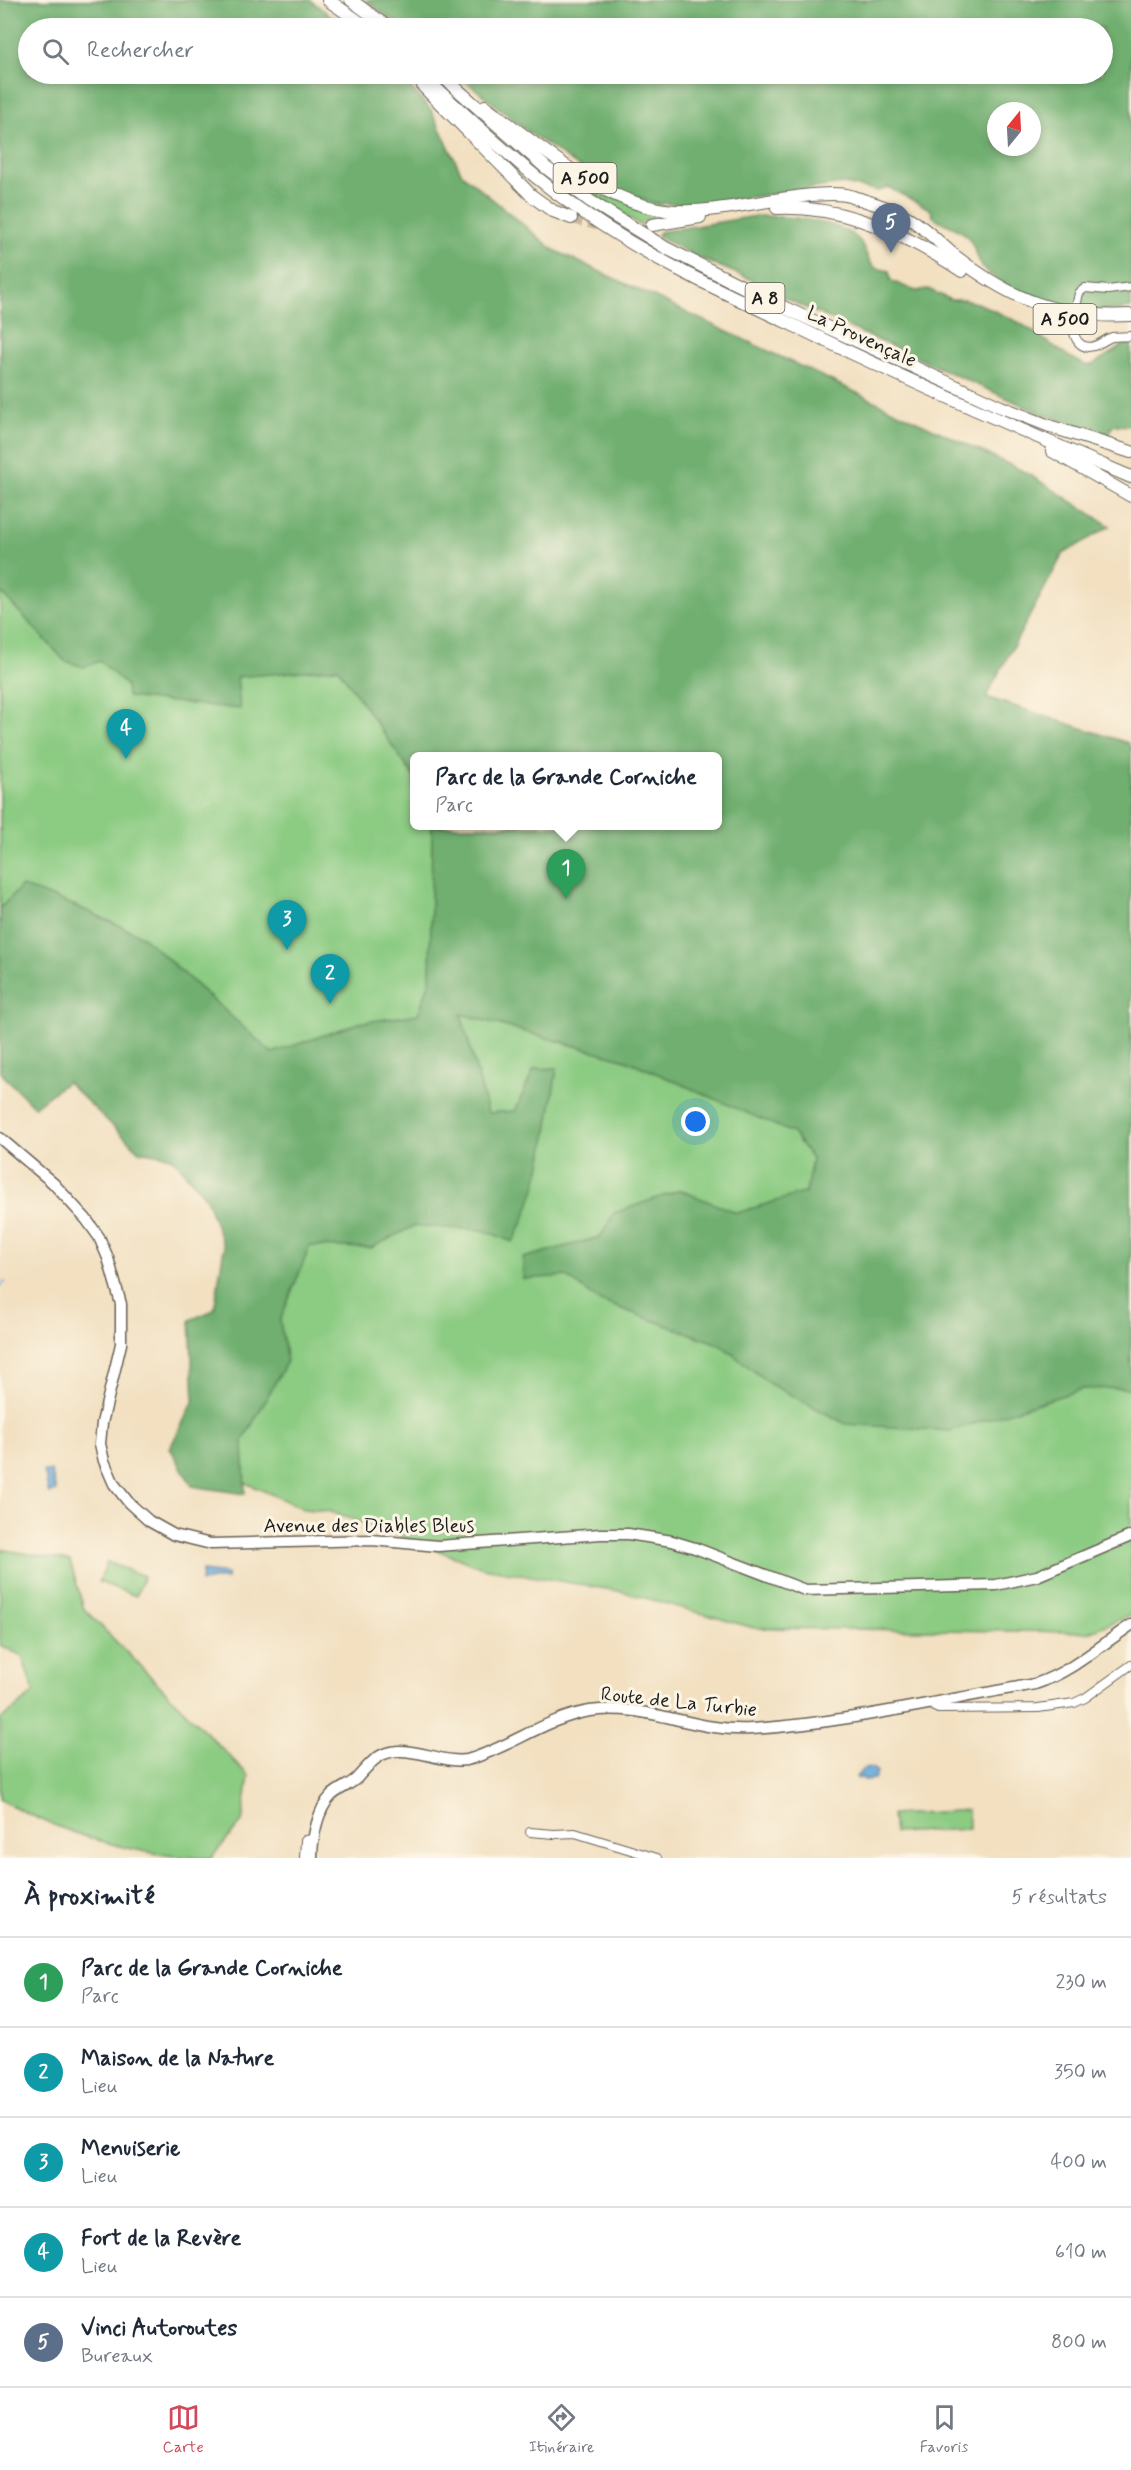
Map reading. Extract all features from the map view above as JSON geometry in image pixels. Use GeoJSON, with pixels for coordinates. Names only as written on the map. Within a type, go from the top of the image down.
{"type":"FeatureCollection","features":[{"type":"Feature","properties":{"kind":"highway"},"geometry":{"type":"LineString","coordinates":[[328,0],[354,18]]}},
{"type":"Feature","properties":{"kind":"highway"},"geometry":{"type":"LineString","coordinates":[[351,0],[375,18]]}},
{"type":"Feature","properties":{"kind":"highway","name":"A 500"},"geometry":{"type":"LineString","coordinates":[[422,84],[524,189],[546,206],[571,218]]}},
{"type":"Feature","properties":{"kind":"highway","name":"La Provençale"},"geometry":{"type":"LineString","coordinates":[[431,84],[528,171],[582,212],[640,248],[729,295],[1009,426],[1131,477]]}},
{"type":"Feature","properties":{"kind":"highway","name":"La Provençale"},"geometry":{"type":"LineString","coordinates":[[451,84],[545,167],[590,201],[666,248],[783,307],[1025,418],[1131,453]]}},
{"type":"Feature","properties":{"kind":"highway","name":"A 500"},"geometry":{"type":"LineString","coordinates":[[454,84],[588,180],[614,195],[642,205],[693,212],[821,195],[846,195],[906,216],[994,285],[1023,300],[1069,314],[1131,315]]}},
{"type":"Feature","properties":{"kind":"highway","name":"A 500"},"geometry":{"type":"LineString","coordinates":[[652,225],[757,209],[792,208],[826,212],[845,216],[910,239],[989,289],[1027,309],[1080,321],[1131,322]]}},
{"type":"Feature","properties":{"kind":"highway"},"geometry":{"type":"LineString","coordinates":[[1009,426],[1131,496]]}},
{"type":"Feature","properties":{"kind":"main road","name":"Avenue des Diables Bleus"},"geometry":{"type":"LineString","coordinates":[[0,1138],[53,1183],[99,1237],[108,1258],[121,1304],[121,1344],[102,1423],[100,1444],[104,1461],[114,1484],[129,1503],[149,1521],[166,1532],[180,1537],[211,1544],[372,1540],[438,1546],[628,1534],[672,1541],[695,1548],[805,1590],[996,1585],[1024,1581],[1131,1536]]}},
{"type":"Feature","properties":{"kind":"main road","name":"Route de La Turbie"},"geometry":{"type":"LineString","coordinates":[[312,1858],[314,1839],[324,1805],[331,1796],[356,1779],[374,1757],[386,1753],[409,1751],[452,1760],[467,1760],[570,1716],[596,1710],[647,1713],[711,1726],[751,1729],[834,1719],[1035,1684],[1065,1671],[1131,1625]]}},
{"type":"Feature","properties":{"kind":"street"},"geometry":{"type":"LineString","coordinates":[[1076,307],[1079,293],[1084,288],[1108,290],[1131,288]]}},
{"type":"Feature","properties":{"kind":"street"},"geometry":{"type":"LineString","coordinates":[[1074,327],[1075,338],[1081,345],[1093,347],[1114,337],[1131,336]]}},
{"type":"Feature","properties":{"kind":"street"},"geometry":{"type":"LineString","coordinates":[[932,1701],[934,1707],[938,1709],[1058,1707],[1085,1698],[1131,1665]]}},
{"type":"Feature","properties":{"kind":"street"},"geometry":{"type":"LineString","coordinates":[[530,1832],[575,1833],[657,1858]]}},
{"type":"Feature","properties":{"kind":"street"},"geometry":{"type":"LineString","coordinates":[[304,1858],[305,1840],[314,1839]]}},
{"type":"Feature","properties":{"kind":"green space"},"geometry":{"type":"Polygon","coordinates":[[[0,0],[281,0],[118,18],[18,18],[18,84],[43,84],[973,698],[1131,777],[1131,1615],[1089,1632],[754,1628],[624,1592],[483,1568],[388,1531],[327,1511],[304,1509],[179,1453],[237,1309],[216,1194],[0,1022],[0,0]]]}},
{"type":"Feature","properties":{"kind":"green space"},"geometry":{"type":"Polygon","coordinates":[[[0,0],[310,0],[334,18],[18,18],[18,84],[407,84],[431,110],[462,174],[554,250],[1027,473],[1110,526],[1063,554],[986,697],[1128,743],[1131,748],[1131,1388],[1082,1389],[951,1431],[846,1424],[770,1384],[721,1345],[600,1301],[566,1276],[523,1279],[523,1258],[600,1237],[614,1213],[680,1190],[737,1213],[806,1192],[812,1159],[793,1133],[626,1060],[461,1014],[488,1113],[515,1111],[534,1069],[557,1068],[547,1135],[537,1179],[523,1221],[513,1242],[483,1230],[414,1226],[371,1248],[310,1246],[280,1321],[287,1361],[243,1441],[245,1494],[192,1486],[170,1448],[194,1400],[190,1320],[214,1310],[224,1247],[206,1198],[172,1157],[139,1151],[67,1082],[34,1107],[0,1072],[0,908],[22,886],[76,906],[142,936],[272,1053],[359,1023],[418,1014],[430,981],[432,830],[722,830],[722,752],[410,752],[410,771],[338,668],[237,677],[240,709],[127,697],[126,685],[100,661],[84,667],[65,661],[0,591],[0,0]]]}},
{"type":"Feature","properties":{"kind":"green space"},"geometry":{"type":"Polygon","coordinates":[[[366,0],[1131,0],[1131,308],[1096,310],[1076,307],[1055,303],[1016,290],[986,271],[966,235],[937,219],[924,206],[888,187],[879,191],[843,184],[684,205],[652,202],[612,188],[527,131],[469,84],[1113,84],[1113,18],[390,18],[366,0]]]}},
{"type":"Feature","properties":{"kind":"green space"},"geometry":{"type":"Polygon","coordinates":[[[565,169],[689,216],[645,221],[644,228],[564,174],[565,169]]]}},
{"type":"Feature","properties":{"kind":"green space"},"geometry":{"type":"Polygon","coordinates":[[[756,216],[796,218],[838,227],[859,240],[873,266],[889,271],[891,281],[916,291],[928,289],[951,300],[965,300],[980,304],[1020,323],[1085,365],[1092,365],[1125,344],[1131,343],[1131,426],[1113,425],[1109,435],[1044,415],[760,287],[750,279],[697,257],[657,236],[659,232],[756,216]]]}},
{"type":"Feature","properties":{"kind":"green space"},"geometry":{"type":"Polygon","coordinates":[[[0,1549],[70,1561],[84,1609],[249,1776],[242,1822],[211,1858],[157,1854],[102,1841],[48,1823],[0,1799],[0,1720],[34,1693],[22,1656],[0,1645],[0,1549]]]}},
{"type":"Feature","properties":{"kind":"green space"},"geometry":{"type":"Polygon","coordinates":[[[107,1562],[144,1576],[136,1596],[99,1582],[107,1562]]]}},
{"type":"Feature","properties":{"kind":"green space"},"geometry":{"type":"Polygon","coordinates":[[[968,1810],[969,1829],[894,1833],[892,1815],[968,1810]]]}},
{"type":"Feature","properties":{"kind":"water"},"geometry":{"type":"Polygon","coordinates":[[[44,1471],[51,1471],[56,1491],[49,1494],[44,1471]]]}},
{"type":"Feature","properties":{"kind":"water"},"geometry":{"type":"Polygon","coordinates":[[[202,1571],[227,1574],[227,1579],[201,1582],[202,1571]]]}},
{"type":"Feature","properties":{"kind":"water"},"geometry":{"type":"Polygon","coordinates":[[[873,1768],[877,1772],[874,1779],[864,1780],[862,1777],[858,1779],[856,1777],[863,1769],[873,1768]]]}},
{"type":"Feature","properties":{"kind":"waterway"},"geometry":{"type":"LineString","coordinates":[[0,1286],[5,1282]]}},
{"type":"Feature","properties":{"kind":"tunnel"},"geometry":{"type":"LineString","coordinates":[[571,218],[597,224],[652,225]]}},
{"type":"Feature","properties":{"kind":"place","name":"Vinci Autoroutes"},"geometry":{"type":"Point","coordinates":[891,253]}},
{"type":"Feature","properties":{"kind":"place","name":"Fort de la Revère"},"geometry":{"type":"Point","coordinates":[126,759]}},
{"type":"Feature","properties":{"kind":"place","name":"Parc de la Grande Corniche"},"geometry":{"type":"Point","coordinates":[566,899]}},
{"type":"Feature","properties":{"kind":"place","name":"Menuiserie"},"geometry":{"type":"Point","coordinates":[287,950]}},
{"type":"Feature","properties":{"kind":"place","name":"Maison de la Nature"},"geometry":{"type":"Point","coordinates":[330,1004]}}]}
